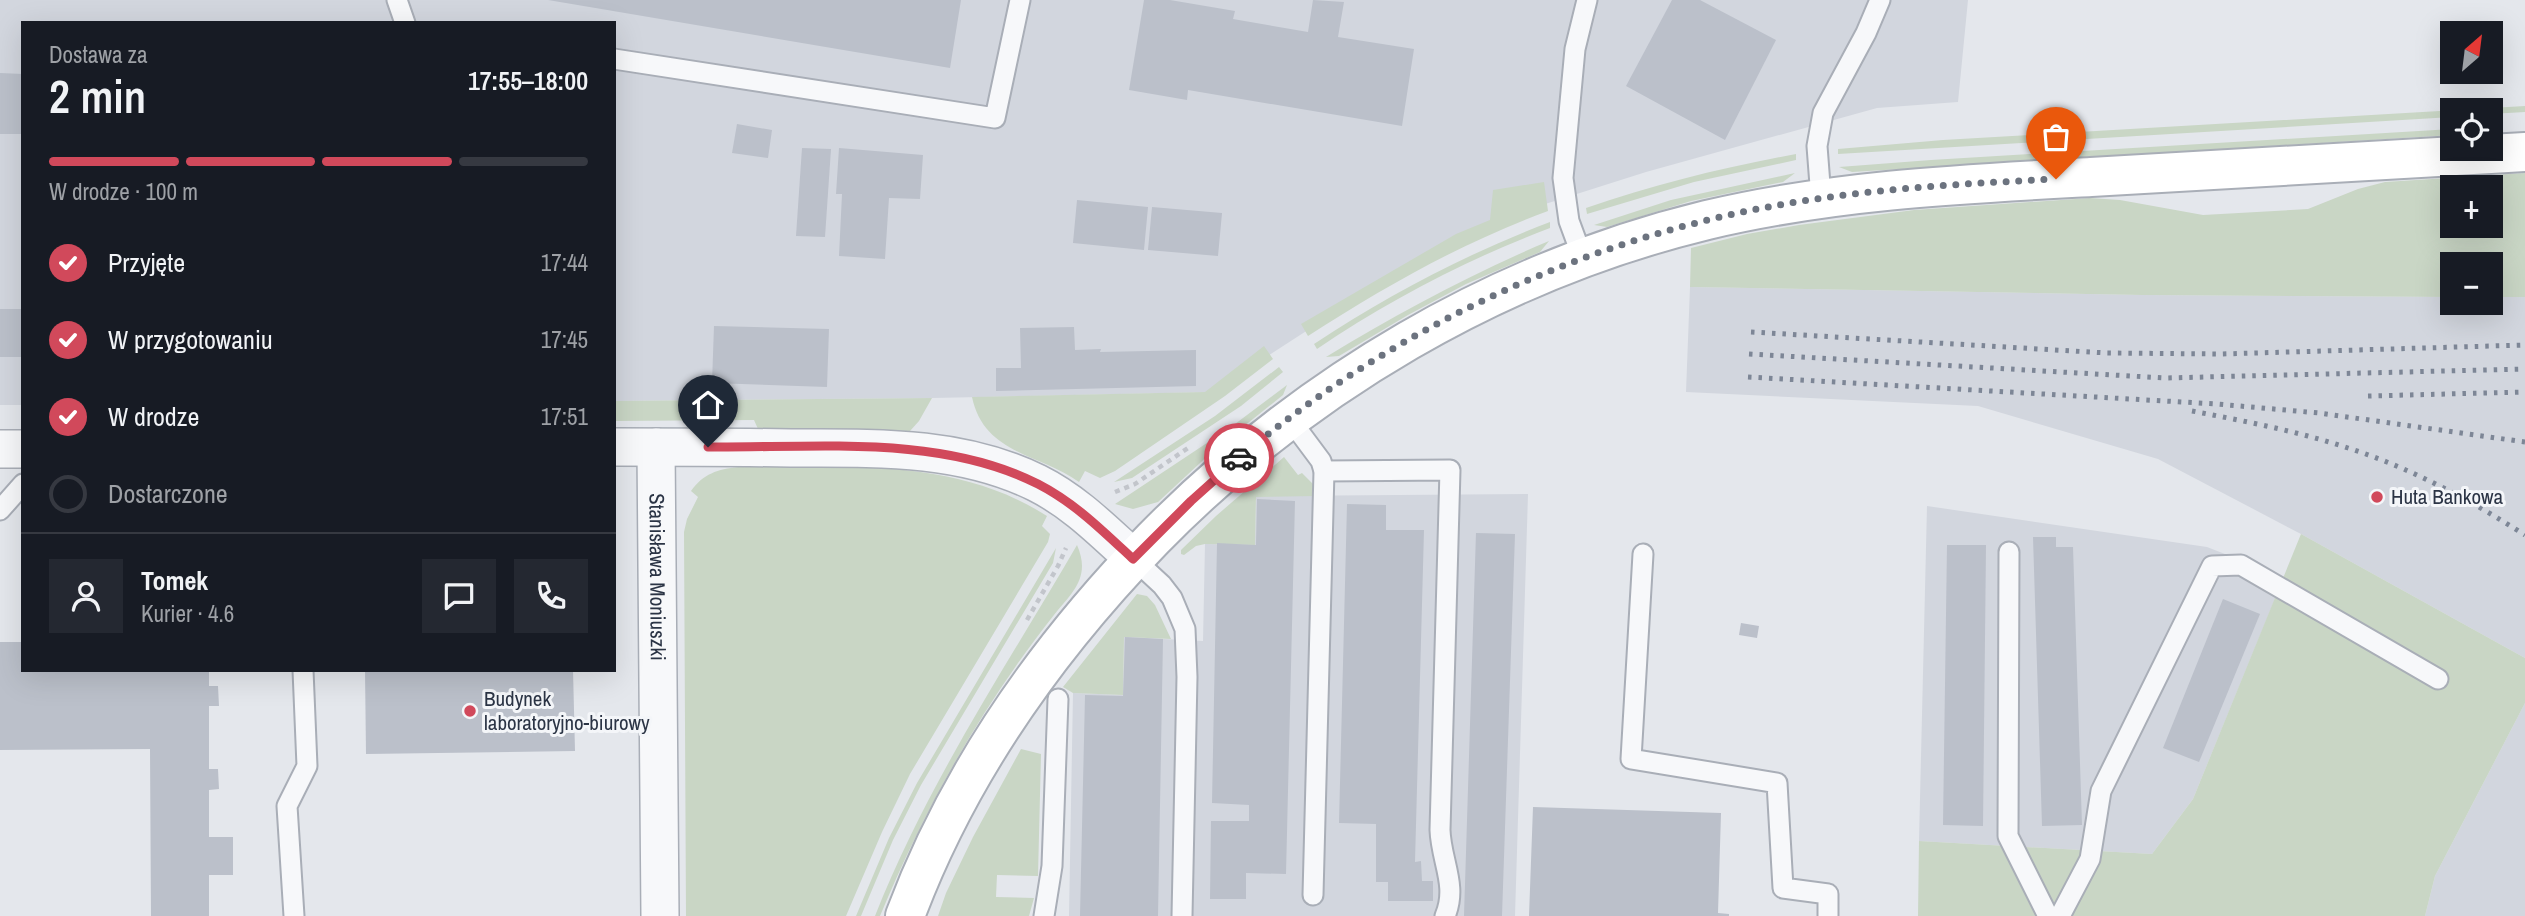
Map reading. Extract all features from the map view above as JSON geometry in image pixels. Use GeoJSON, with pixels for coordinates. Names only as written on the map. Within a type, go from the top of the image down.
{"type":"FeatureCollection","features":[{"type":"Feature","properties":{"kind":"street"},"geometry":{"type":"LineString","coordinates":[[905,916],[948,818],[1003,726],[1062,642],[1133,559],[1217,477],[1289,418],[1407,341],[1480,302],[1583,259],[1658,233],[1706,220],[1821,198],[1983,183],[2525,152]]}},
{"type":"Feature","properties":{"kind":"street"},"geometry":{"type":"LineString","coordinates":[[616,447],[872,448],[947,455],[995,467],[1037,483],[1082,512],[1133,559]]}},
{"type":"Feature","properties":{"kind":"street","name":"Stanisława Moniuszki"},"geometry":{"type":"LineString","coordinates":[[656,447],[660,916]]}},
{"type":"Feature","properties":{"kind":"street"},"geometry":{"type":"LineString","coordinates":[[0,449],[21,449]]}},
{"type":"Feature","properties":{"kind":"lane"},"geometry":{"type":"LineString","coordinates":[[397,0],[404,21]]}},
{"type":"Feature","properties":{"kind":"lane"},"geometry":{"type":"LineString","coordinates":[[616,60],[995,118],[1020,0]]}},
{"type":"Feature","properties":{"kind":"lane"},"geometry":{"type":"LineString","coordinates":[[1583,259],[1569,221],[1563,178],[1575,49],[1587,0]]}},
{"type":"Feature","properties":{"kind":"lane"},"geometry":{"type":"LineString","coordinates":[[1821,198],[1817,146],[1823,113],[1866,33],[1873,3]]}},
{"type":"Feature","properties":{"kind":"lane"},"geometry":{"type":"LineString","coordinates":[[1289,418],[1321,461],[1324,471],[1313,895]]}},
{"type":"Feature","properties":{"kind":"lane"},"geometry":{"type":"LineString","coordinates":[[1324,471],[1450,470],[1440,831],[1451,881],[1450,905],[1445,916]]}},
{"type":"Feature","properties":{"kind":"lane"},"geometry":{"type":"LineString","coordinates":[[0,510],[21,486]]}},
{"type":"Feature","properties":{"kind":"lane"},"geometry":{"type":"LineString","coordinates":[[2009,552],[2008,836],[2048,916]]}},
{"type":"Feature","properties":{"kind":"lane"},"geometry":{"type":"LineString","coordinates":[[1643,554],[1631,760],[1777,783],[1783,888],[1828,894],[1828,916]]}},
{"type":"Feature","properties":{"kind":"lane"},"geometry":{"type":"LineString","coordinates":[[1133,559],[1172,598],[1185,629],[1187,677],[1182,916]]}},
{"type":"Feature","properties":{"kind":"lane"},"geometry":{"type":"LineString","coordinates":[[2060,916],[2090,859],[2101,792],[2212,566],[2241,565],[2438,679]]}},
{"type":"Feature","properties":{"kind":"lane"},"geometry":{"type":"LineString","coordinates":[[294,916],[287,806],[307,766],[303,672]]}},
{"type":"Feature","properties":{"kind":"lane"},"geometry":{"type":"LineString","coordinates":[[1044,916],[1052,866],[1058,699]]}},
{"type":"Feature","properties":{"kind":"shaded area"},"geometry":{"type":"Polygon","coordinates":[[[0,0],[1968,0],[1958,102],[1877,108],[1646,172],[1523,211],[1365,293],[1212,392],[932,398],[616,401],[616,21],[21,21],[21,405],[0,405],[0,0]]]}},
{"type":"Feature","properties":{"kind":"shaded area","name":"Huta Bankowa"},"geometry":{"type":"Polygon","coordinates":[[[1690,287],[2440,297],[2440,315],[2503,315],[2503,297],[2525,297],[2525,658],[2301,534],[2158,459],[1978,406],[1686,392],[1690,287]]]}},
{"type":"Feature","properties":{"kind":"shaded area"},"geometry":{"type":"Polygon","coordinates":[[[1528,494],[1515,916],[1069,916],[1073,693],[1123,695],[1124,637],[1203,641],[1205,544],[1255,545],[1256,496],[1528,494]]]}},
{"type":"Feature","properties":{"kind":"shaded area"},"geometry":{"type":"Polygon","coordinates":[[[1927,506],[2207,547],[2284,577],[2193,799],[2152,854],[1919,841],[1927,506]]]}},
{"type":"Feature","properties":{"kind":"shaded area"},"geometry":{"type":"Polygon","coordinates":[[[2525,703],[2525,916],[2425,916],[2435,876],[2525,703]]]}},
{"type":"Feature","properties":{"kind":"green space"},"geometry":{"type":"Polygon","coordinates":[[[2525,106],[2525,112],[2503,113],[2503,107],[2525,106]]]}},
{"type":"Feature","properties":{"kind":"green space"},"geometry":{"type":"Polygon","coordinates":[[[2440,111],[2440,118],[1838,154],[1838,149],[1943,140],[2440,111]]]}},
{"type":"Feature","properties":{"kind":"green space"},"geometry":{"type":"Polygon","coordinates":[[[2440,130],[2440,136],[1852,172],[1839,167],[2440,130]]]}},
{"type":"Feature","properties":{"kind":"green space"},"geometry":{"type":"Polygon","coordinates":[[[1796,154],[1796,160],[1694,182],[1587,214],[1586,208],[1638,191],[1717,170],[1796,154]]]}},
{"type":"Feature","properties":{"kind":"green space"},"geometry":{"type":"Polygon","coordinates":[[[1795,173],[1783,182],[1691,201],[1607,227],[1594,225],[1671,200],[1795,173]]]}},
{"type":"Feature","properties":{"kind":"green space"},"geometry":{"type":"Polygon","coordinates":[[[2525,173],[2525,297],[2503,297],[2503,252],[2440,252],[2440,297],[1690,287],[1691,248],[1799,225],[1914,210],[2090,198],[2120,200],[2203,215],[2308,209],[2358,189],[2385,182],[2440,178],[2440,238],[2503,238],[2503,175],[2494,175],[2525,173]]]}},
{"type":"Feature","properties":{"kind":"green space"},"geometry":{"type":"Polygon","coordinates":[[[1544,182],[1548,211],[1455,251],[1366,300],[1308,336],[1301,324],[1456,234],[1490,220],[1493,190],[1544,182]]]}},
{"type":"Feature","properties":{"kind":"green space"},"geometry":{"type":"Polygon","coordinates":[[[1550,222],[1550,228],[1489,253],[1430,282],[1317,349],[1314,344],[1428,277],[1550,222]]]}},
{"type":"Feature","properties":{"kind":"green space"},"geometry":{"type":"Polygon","coordinates":[[[1549,241],[1540,252],[1466,284],[1339,356],[1326,357],[1435,295],[1549,241]]]}},
{"type":"Feature","properties":{"kind":"green space"},"geometry":{"type":"Polygon","coordinates":[[[1264,346],[1273,359],[1225,396],[1115,471],[1100,478],[1085,471],[1079,482],[1000,441],[978,416],[972,397],[1205,392],[1264,346]]]}},
{"type":"Feature","properties":{"kind":"green space"},"geometry":{"type":"Polygon","coordinates":[[[1279,367],[1283,372],[1241,406],[1132,478],[1114,482],[1215,416],[1279,367]]]}},
{"type":"Feature","properties":{"kind":"green space"},"geometry":{"type":"Polygon","coordinates":[[[1287,385],[1283,395],[1213,451],[1158,502],[1133,509],[1115,504],[1231,427],[1287,385]]]}},
{"type":"Feature","properties":{"kind":"green space"},"geometry":{"type":"Polygon","coordinates":[[[932,398],[910,431],[758,429],[754,420],[616,421],[616,401],[932,398]]]}},
{"type":"Feature","properties":{"kind":"green space"},"geometry":{"type":"Polygon","coordinates":[[[1284,457],[1298,475],[1302,473],[1316,487],[1317,496],[1256,497],[1255,545],[1205,544],[1181,554],[1181,550],[1216,516],[1284,457]]]}},
{"type":"Feature","properties":{"kind":"green space"},"geometry":{"type":"Polygon","coordinates":[[[738,467],[857,467],[936,475],[975,483],[1012,497],[1047,516],[1042,526],[1050,534],[1048,542],[910,774],[846,916],[686,916],[684,532],[698,497],[691,491],[712,473],[738,467]]]}},
{"type":"Feature","properties":{"kind":"green space"},"geometry":{"type":"Polygon","coordinates":[[[2301,534],[2525,658],[2525,703],[2435,876],[2425,916],[1918,916],[1919,841],[2152,854],[2193,799],[2301,534]]]}},
{"type":"Feature","properties":{"kind":"green space"},"geometry":{"type":"Polygon","coordinates":[[[1077,545],[1082,566],[1078,583],[1027,650],[979,722],[916,836],[880,916],[875,916],[943,773],[1077,545]]]}},
{"type":"Feature","properties":{"kind":"green space"},"geometry":{"type":"Polygon","coordinates":[[[1056,548],[1053,563],[921,785],[893,840],[861,916],[856,916],[889,838],[917,783],[1056,548]]]}},
{"type":"Feature","properties":{"kind":"green space"},"geometry":{"type":"Polygon","coordinates":[[[1137,594],[1147,596],[1155,605],[1171,639],[1124,637],[1123,695],[1073,693],[1063,687],[1137,594]]]}},
{"type":"Feature","properties":{"kind":"green space"},"geometry":{"type":"Polygon","coordinates":[[[1021,749],[1041,754],[1038,876],[997,875],[996,897],[1034,898],[1029,916],[938,916],[973,837],[1021,749]]]}},
{"type":"Feature","properties":{"kind":"building"},"geometry":{"type":"Polygon","coordinates":[[[548,0],[961,0],[950,68],[548,0]]]}},
{"type":"Feature","properties":{"kind":"building"},"geometry":{"type":"Polygon","coordinates":[[[1144,0],[1170,0],[1235,11],[1233,19],[1308,32],[1313,0],[1344,2],[1338,37],[1414,49],[1402,126],[1188,90],[1187,100],[1129,90],[1144,0]]]}},
{"type":"Feature","properties":{"kind":"building"},"geometry":{"type":"Polygon","coordinates":[[[1672,0],[1700,0],[1776,40],[1725,140],[1626,86],[1672,0]]]}},
{"type":"Feature","properties":{"kind":"building"},"geometry":{"type":"Polygon","coordinates":[[[0,73],[21,74],[21,134],[0,134],[0,73]]]}},
{"type":"Feature","properties":{"kind":"building"},"geometry":{"type":"Polygon","coordinates":[[[737,124],[772,130],[768,158],[732,153],[737,124]]]}},
{"type":"Feature","properties":{"kind":"building"},"geometry":{"type":"Polygon","coordinates":[[[802,148],[831,149],[825,237],[796,236],[802,148]]]}},
{"type":"Feature","properties":{"kind":"building"},"geometry":{"type":"Polygon","coordinates":[[[839,148],[923,155],[920,199],[889,198],[885,259],[839,256],[842,194],[836,194],[839,148]]]}},
{"type":"Feature","properties":{"kind":"building"},"geometry":{"type":"Polygon","coordinates":[[[1077,200],[1148,207],[1144,250],[1073,243],[1077,200]]]}},
{"type":"Feature","properties":{"kind":"building"},"geometry":{"type":"Polygon","coordinates":[[[1152,207],[1222,213],[1218,256],[1148,250],[1152,207]]]}},
{"type":"Feature","properties":{"kind":"building"},"geometry":{"type":"Polygon","coordinates":[[[0,309],[21,309],[21,357],[0,357],[0,309]]]}},
{"type":"Feature","properties":{"kind":"building"},"geometry":{"type":"Polygon","coordinates":[[[714,326],[829,329],[827,387],[712,383],[714,326]]]}},
{"type":"Feature","properties":{"kind":"building"},"geometry":{"type":"Polygon","coordinates":[[[1074,327],[1075,350],[1196,350],[1196,386],[996,391],[996,368],[1021,368],[1020,328],[1074,327]]]}},
{"type":"Feature","properties":{"kind":"building"},"geometry":{"type":"Polygon","coordinates":[[[1257,499],[1295,501],[1286,874],[1246,873],[1246,899],[1210,899],[1211,821],[1249,821],[1249,805],[1212,803],[1217,543],[1256,545],[1257,499]]]}},
{"type":"Feature","properties":{"kind":"building"},"geometry":{"type":"Polygon","coordinates":[[[1347,504],[1386,505],[1386,530],[1424,530],[1415,862],[1421,861],[1422,881],[1433,881],[1433,901],[1388,901],[1388,882],[1376,882],[1376,824],[1339,823],[1347,504]]]}},
{"type":"Feature","properties":{"kind":"building"},"geometry":{"type":"Polygon","coordinates":[[[1476,533],[1515,534],[1502,916],[1464,916],[1476,533]]]}},
{"type":"Feature","properties":{"kind":"building"},"geometry":{"type":"Polygon","coordinates":[[[2033,537],[2056,537],[2056,547],[2073,547],[2082,825],[2042,826],[2033,537]]]}},
{"type":"Feature","properties":{"kind":"building"},"geometry":{"type":"Polygon","coordinates":[[[1947,545],[1986,545],[1983,826],[1943,825],[1947,545]]]}},
{"type":"Feature","properties":{"kind":"building"},"geometry":{"type":"Polygon","coordinates":[[[2223,599],[2260,614],[2199,762],[2163,748],[2223,599]]]}},
{"type":"Feature","properties":{"kind":"building"},"geometry":{"type":"Polygon","coordinates":[[[1741,623],[1759,626],[1757,638],[1739,635],[1741,623]]]}},
{"type":"Feature","properties":{"kind":"building"},"geometry":{"type":"Polygon","coordinates":[[[1125,637],[1163,639],[1158,916],[1080,916],[1085,695],[1123,696],[1125,637]]]}},
{"type":"Feature","properties":{"kind":"building"},"geometry":{"type":"Polygon","coordinates":[[[0,642],[21,642],[21,672],[209,672],[209,686],[218,686],[219,706],[209,706],[209,769],[218,769],[219,789],[209,790],[209,837],[233,837],[233,875],[209,875],[209,916],[151,916],[150,749],[0,750],[0,642]]]}},
{"type":"Feature","properties":{"kind":"building","name":"Budynek laboratoryjno-biurowy"},"geometry":{"type":"Polygon","coordinates":[[[365,672],[573,672],[575,751],[366,754],[365,672]]]}},
{"type":"Feature","properties":{"kind":"building"},"geometry":{"type":"Polygon","coordinates":[[[1533,807],[1721,813],[1718,913],[1729,916],[1529,916],[1533,807]]]}},
{"type":"Feature","properties":{"kind":"railway"},"geometry":{"type":"LineString","coordinates":[[1751,332],[2107,353],[2222,354],[2525,345]]}},
{"type":"Feature","properties":{"kind":"railway"},"geometry":{"type":"LineString","coordinates":[[1749,354],[2165,378],[2525,369]]}},
{"type":"Feature","properties":{"kind":"railway"},"geometry":{"type":"LineString","coordinates":[[1748,377],[2217,404],[2319,413],[2525,442]]}},
{"type":"Feature","properties":{"kind":"railway"},"geometry":{"type":"LineString","coordinates":[[2368,396],[2525,392]]}},
{"type":"Feature","properties":{"kind":"railway"},"geometry":{"type":"LineString","coordinates":[[2192,411],[2290,431],[2371,456],[2440,486],[2525,535]]}},
{"type":"Feature","properties":{"kind":"way so far"},"geometry":{"type":"LineString","coordinates":[[1239,458],[1306,406],[1407,341],[1480,302],[1610,249],[1706,220],[1821,198],[1899,189],[2056,179]]}},
{"type":"Feature","properties":{"kind":"place","name":"Huta Bankowa"},"geometry":{"type":"Point","coordinates":[2377,497]}},
{"type":"Feature","properties":{"kind":"place","name":"Budynek laboratoryjno-biurowy"},"geometry":{"type":"Point","coordinates":[470,711]}},
{"type":"Feature","properties":{"kind":"route"},"geometry":{"type":"LineString","coordinates":[[708,447],[872,448],[922,451],[973,461],[1037,483],[1057,495],[1090,518],[1133,559],[1239,458]]}}]}
